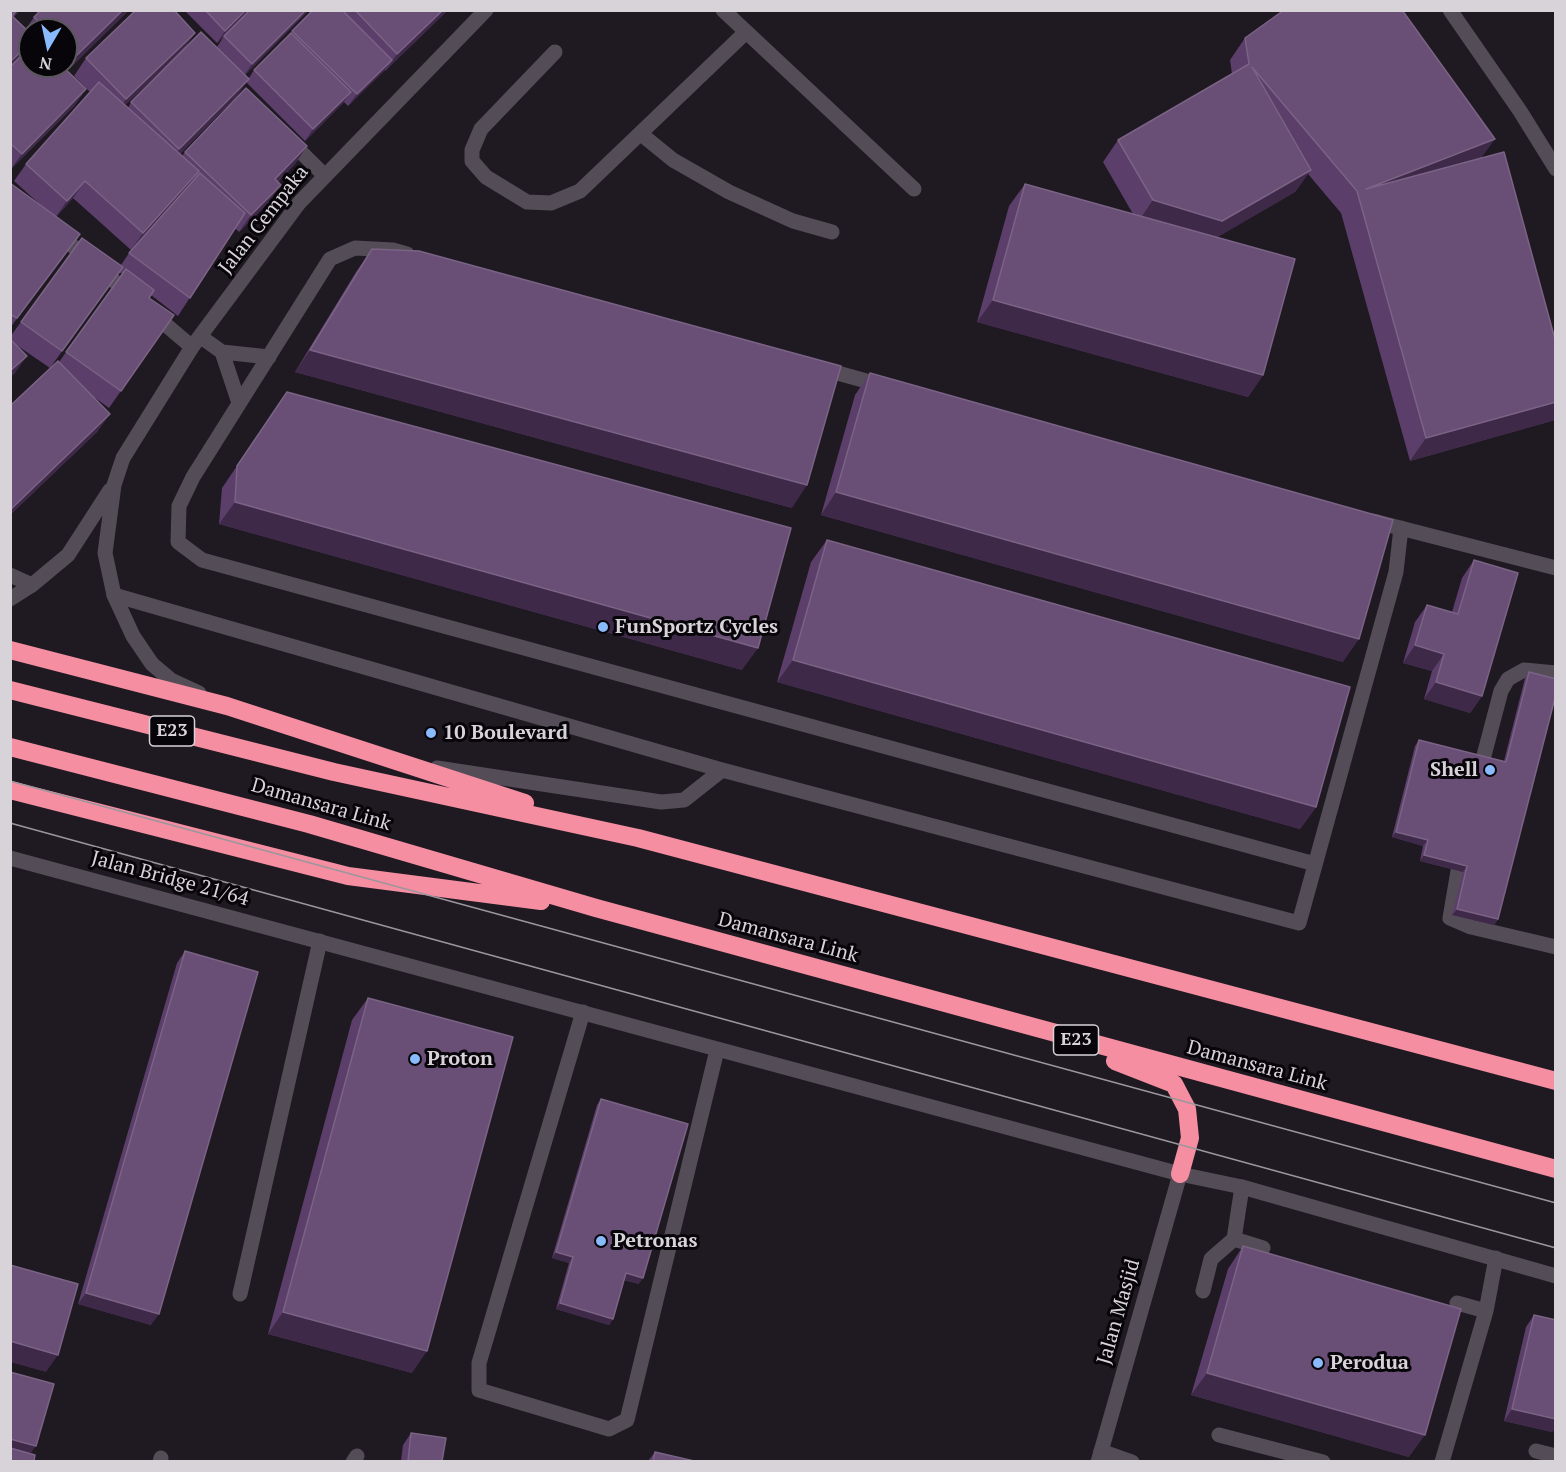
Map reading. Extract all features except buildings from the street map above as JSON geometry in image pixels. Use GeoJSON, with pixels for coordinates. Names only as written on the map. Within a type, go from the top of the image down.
{"type":"FeatureCollection","features":[{"type":"Feature","properties":{"kind":"highway"},"geometry":{"type":"LineString","coordinates":[[10,650],[226,706],[395,763],[638,838]]}},
{"type":"Feature","properties":{"kind":"highway","name":"Damansara Link"},"geometry":{"type":"LineString","coordinates":[[10,690],[334,772],[638,838],[1556,1081]]}},
{"type":"Feature","properties":{"kind":"highway","name":"Damansara Link"},"geometry":{"type":"LineString","coordinates":[[10,747],[309,824],[596,908],[1556,1169]]}},
{"type":"Feature","properties":{"kind":"highway"},"geometry":{"type":"LineString","coordinates":[[10,790],[348,876],[596,908]]}},
{"type":"Feature","properties":{"kind":"highway"},"geometry":{"type":"LineString","coordinates":[[1038,1030],[1174,1084],[1187,1109],[1190,1138],[1180,1173]]}},
{"type":"Feature","properties":{"kind":"street"},"geometry":{"type":"LineString","coordinates":[[723,10],[914,189]]}},
{"type":"Feature","properties":{"kind":"street"},"geometry":{"type":"LineString","coordinates":[[1450,10],[1520,111],[1556,169]]}},
{"type":"Feature","properties":{"kind":"street","name":"Jalan Cempaka"},"geometry":{"type":"LineString","coordinates":[[226,706],[171,680],[152,664],[133,636],[114,595],[105,553],[114,485],[123,458],[196,342],[299,203],[479,13]]}},
{"type":"Feature","properties":{"kind":"street"},"geometry":{"type":"LineString","coordinates":[[555,52],[481,129],[472,150],[472,161],[486,177],[527,202],[551,203],[580,191],[747,32]]}},
{"type":"Feature","properties":{"kind":"street"},"geometry":{"type":"LineString","coordinates":[[276,126],[325,176]]}},
{"type":"Feature","properties":{"kind":"street"},"geometry":{"type":"LineString","coordinates":[[641,134],[673,160],[729,192],[793,221],[832,232]]}},
{"type":"Feature","properties":{"kind":"street"},"geometry":{"type":"LineString","coordinates":[[47,224],[196,342],[222,352],[269,357]]}},
{"type":"Feature","properties":{"kind":"street"},"geometry":{"type":"LineString","coordinates":[[427,260],[393,250],[355,248],[330,260],[193,477],[179,506],[178,542],[202,560],[1315,864]]}},
{"type":"Feature","properties":{"kind":"street"},"geometry":{"type":"LineString","coordinates":[[222,352],[239,403]]}},
{"type":"Feature","properties":{"kind":"street"},"geometry":{"type":"LineString","coordinates":[[805,364],[897,389]]}},
{"type":"Feature","properties":{"kind":"street","name":"Jalan Cempaka"},"geometry":{"type":"LineString","coordinates":[[10,599],[32,585],[68,555],[114,485]]}},
{"type":"Feature","properties":{"kind":"street"},"geometry":{"type":"LineString","coordinates":[[1355,516],[1556,568]]}},
{"type":"Feature","properties":{"kind":"street"},"geometry":{"type":"LineString","coordinates":[[114,595],[722,770],[1299,923],[1396,572],[1401,528]]}},
{"type":"Feature","properties":{"kind":"street"},"geometry":{"type":"LineString","coordinates":[[10,576],[32,585]]}},
{"type":"Feature","properties":{"kind":"street"},"geometry":{"type":"LineString","coordinates":[[1482,763],[1501,691],[1508,679],[1524,670],[1556,673]]}},
{"type":"Feature","properties":{"kind":"street"},"geometry":{"type":"LineString","coordinates":[[395,763],[661,802],[684,800],[722,770]]}},
{"type":"Feature","properties":{"kind":"street","name":"Jalan Bridge 21/64"},"geometry":{"type":"LineString","coordinates":[[10,858],[717,1050],[1180,1173],[1242,1187],[1556,1276]]}},
{"type":"Feature","properties":{"kind":"street"},"geometry":{"type":"LineString","coordinates":[[1458,871],[1450,918],[1471,927],[1556,947]]}},
{"type":"Feature","properties":{"kind":"street"},"geometry":{"type":"LineString","coordinates":[[240,1294],[320,941]]}},
{"type":"Feature","properties":{"kind":"street"},"geometry":{"type":"LineString","coordinates":[[583,1012],[479,1363],[479,1390],[609,1429],[627,1420],[717,1050]]}},
{"type":"Feature","properties":{"kind":"street","name":"Jalan Masjid"},"geometry":{"type":"LineString","coordinates":[[1099,1456],[1180,1173]]}},
{"type":"Feature","properties":{"kind":"street"},"geometry":{"type":"LineString","coordinates":[[1203,1291],[1211,1259],[1234,1239],[1242,1187]]}},
{"type":"Feature","properties":{"kind":"street"},"geometry":{"type":"LineString","coordinates":[[1234,1239],[1263,1248]]}},
{"type":"Feature","properties":{"kind":"street"},"geometry":{"type":"LineString","coordinates":[[1442,1461],[1486,1311],[1496,1258]]}},
{"type":"Feature","properties":{"kind":"street"},"geometry":{"type":"LineString","coordinates":[[1457,1303],[1486,1311]]}},
{"type":"Feature","properties":{"kind":"street"},"geometry":{"type":"LineString","coordinates":[[1219,1435],[1323,1461]]}},
{"type":"Feature","properties":{"kind":"street"},"geometry":{"type":"LineString","coordinates":[[1536,1451],[1556,1456]]}},
{"type":"Feature","properties":{"kind":"street"},"geometry":{"type":"LineString","coordinates":[[1099,1456],[1132,1461]]}},
{"type":"Feature","properties":{"kind":"tram line"},"geometry":{"type":"LineString","coordinates":[[10,781],[1556,1203]]}},
{"type":"Feature","properties":{"kind":"tram line"},"geometry":{"type":"LineString","coordinates":[[10,823],[1556,1248]]}},
{"type":"Feature","properties":{"kind":"place","name":"FunSportz Cycles"},"geometry":{"type":"Point","coordinates":[603,627]}},
{"type":"Feature","properties":{"kind":"place","name":"10 Boulevard"},"geometry":{"type":"Point","coordinates":[431,733]}},
{"type":"Feature","properties":{"kind":"place","name":"Shell"},"geometry":{"type":"Point","coordinates":[1490,770]}},
{"type":"Feature","properties":{"kind":"place","name":"Proton"},"geometry":{"type":"Point","coordinates":[415,1059]}},
{"type":"Feature","properties":{"kind":"place","name":"Petronas"},"geometry":{"type":"Point","coordinates":[601,1241]}},
{"type":"Feature","properties":{"kind":"place","name":"Perodua"},"geometry":{"type":"Point","coordinates":[1318,1363]}}]}
